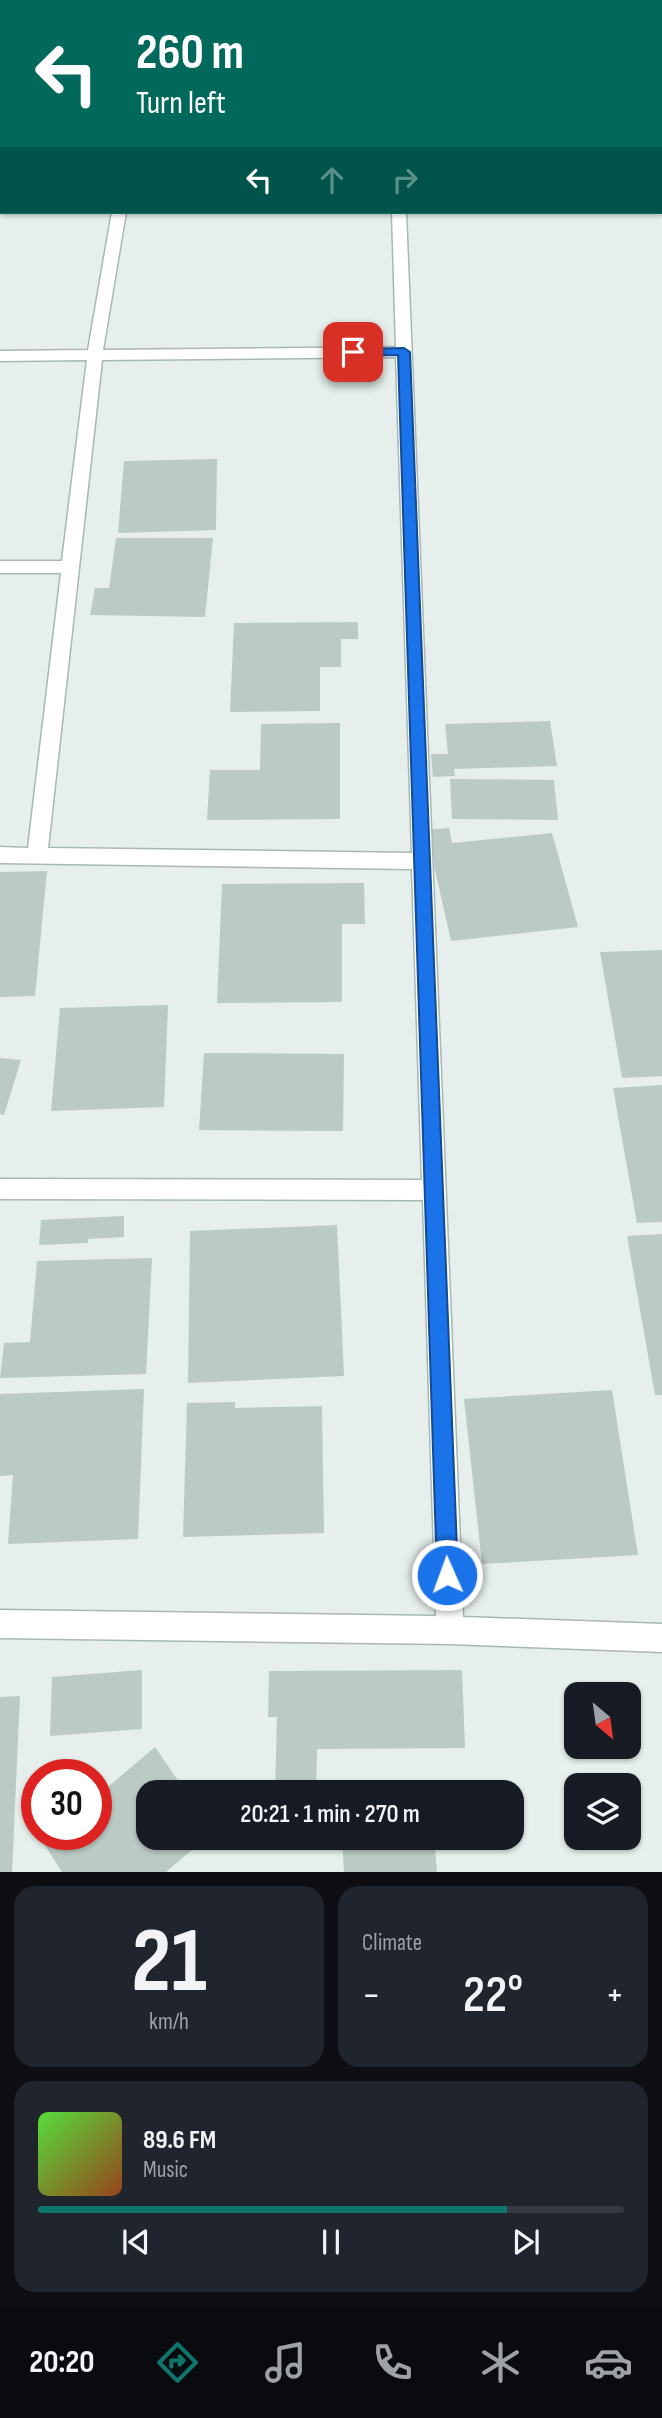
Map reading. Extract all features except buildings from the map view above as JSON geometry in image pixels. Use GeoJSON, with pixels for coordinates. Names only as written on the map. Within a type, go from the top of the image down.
{"type":"FeatureCollection","features":[{"type":"Feature","properties":{"kind":"street"},"geometry":{"type":"LineString","coordinates":[[37,855],[95,355],[120,214]]}},
{"type":"Feature","properties":{"kind":"street"},"geometry":{"type":"LineString","coordinates":[[399,214],[450,1630]]}},
{"type":"Feature","properties":{"kind":"street"},"geometry":{"type":"LineString","coordinates":[[0,356],[404,352]]}},
{"type":"Feature","properties":{"kind":"street"},"geometry":{"type":"LineString","coordinates":[[0,567],[71,567]]}},
{"type":"Feature","properties":{"kind":"street"},"geometry":{"type":"LineString","coordinates":[[0,855],[422,861]]}},
{"type":"Feature","properties":{"kind":"street"},"geometry":{"type":"LineString","coordinates":[[0,1189],[434,1189]]}},
{"type":"Feature","properties":{"kind":"street"},"geometry":{"type":"LineString","coordinates":[[0,1624],[450,1630],[662,1638]]}},
{"type":"Feature","properties":{"kind":"route"},"geometry":{"type":"LineString","coordinates":[[353,352],[404,352],[447,1575]]}}]}
